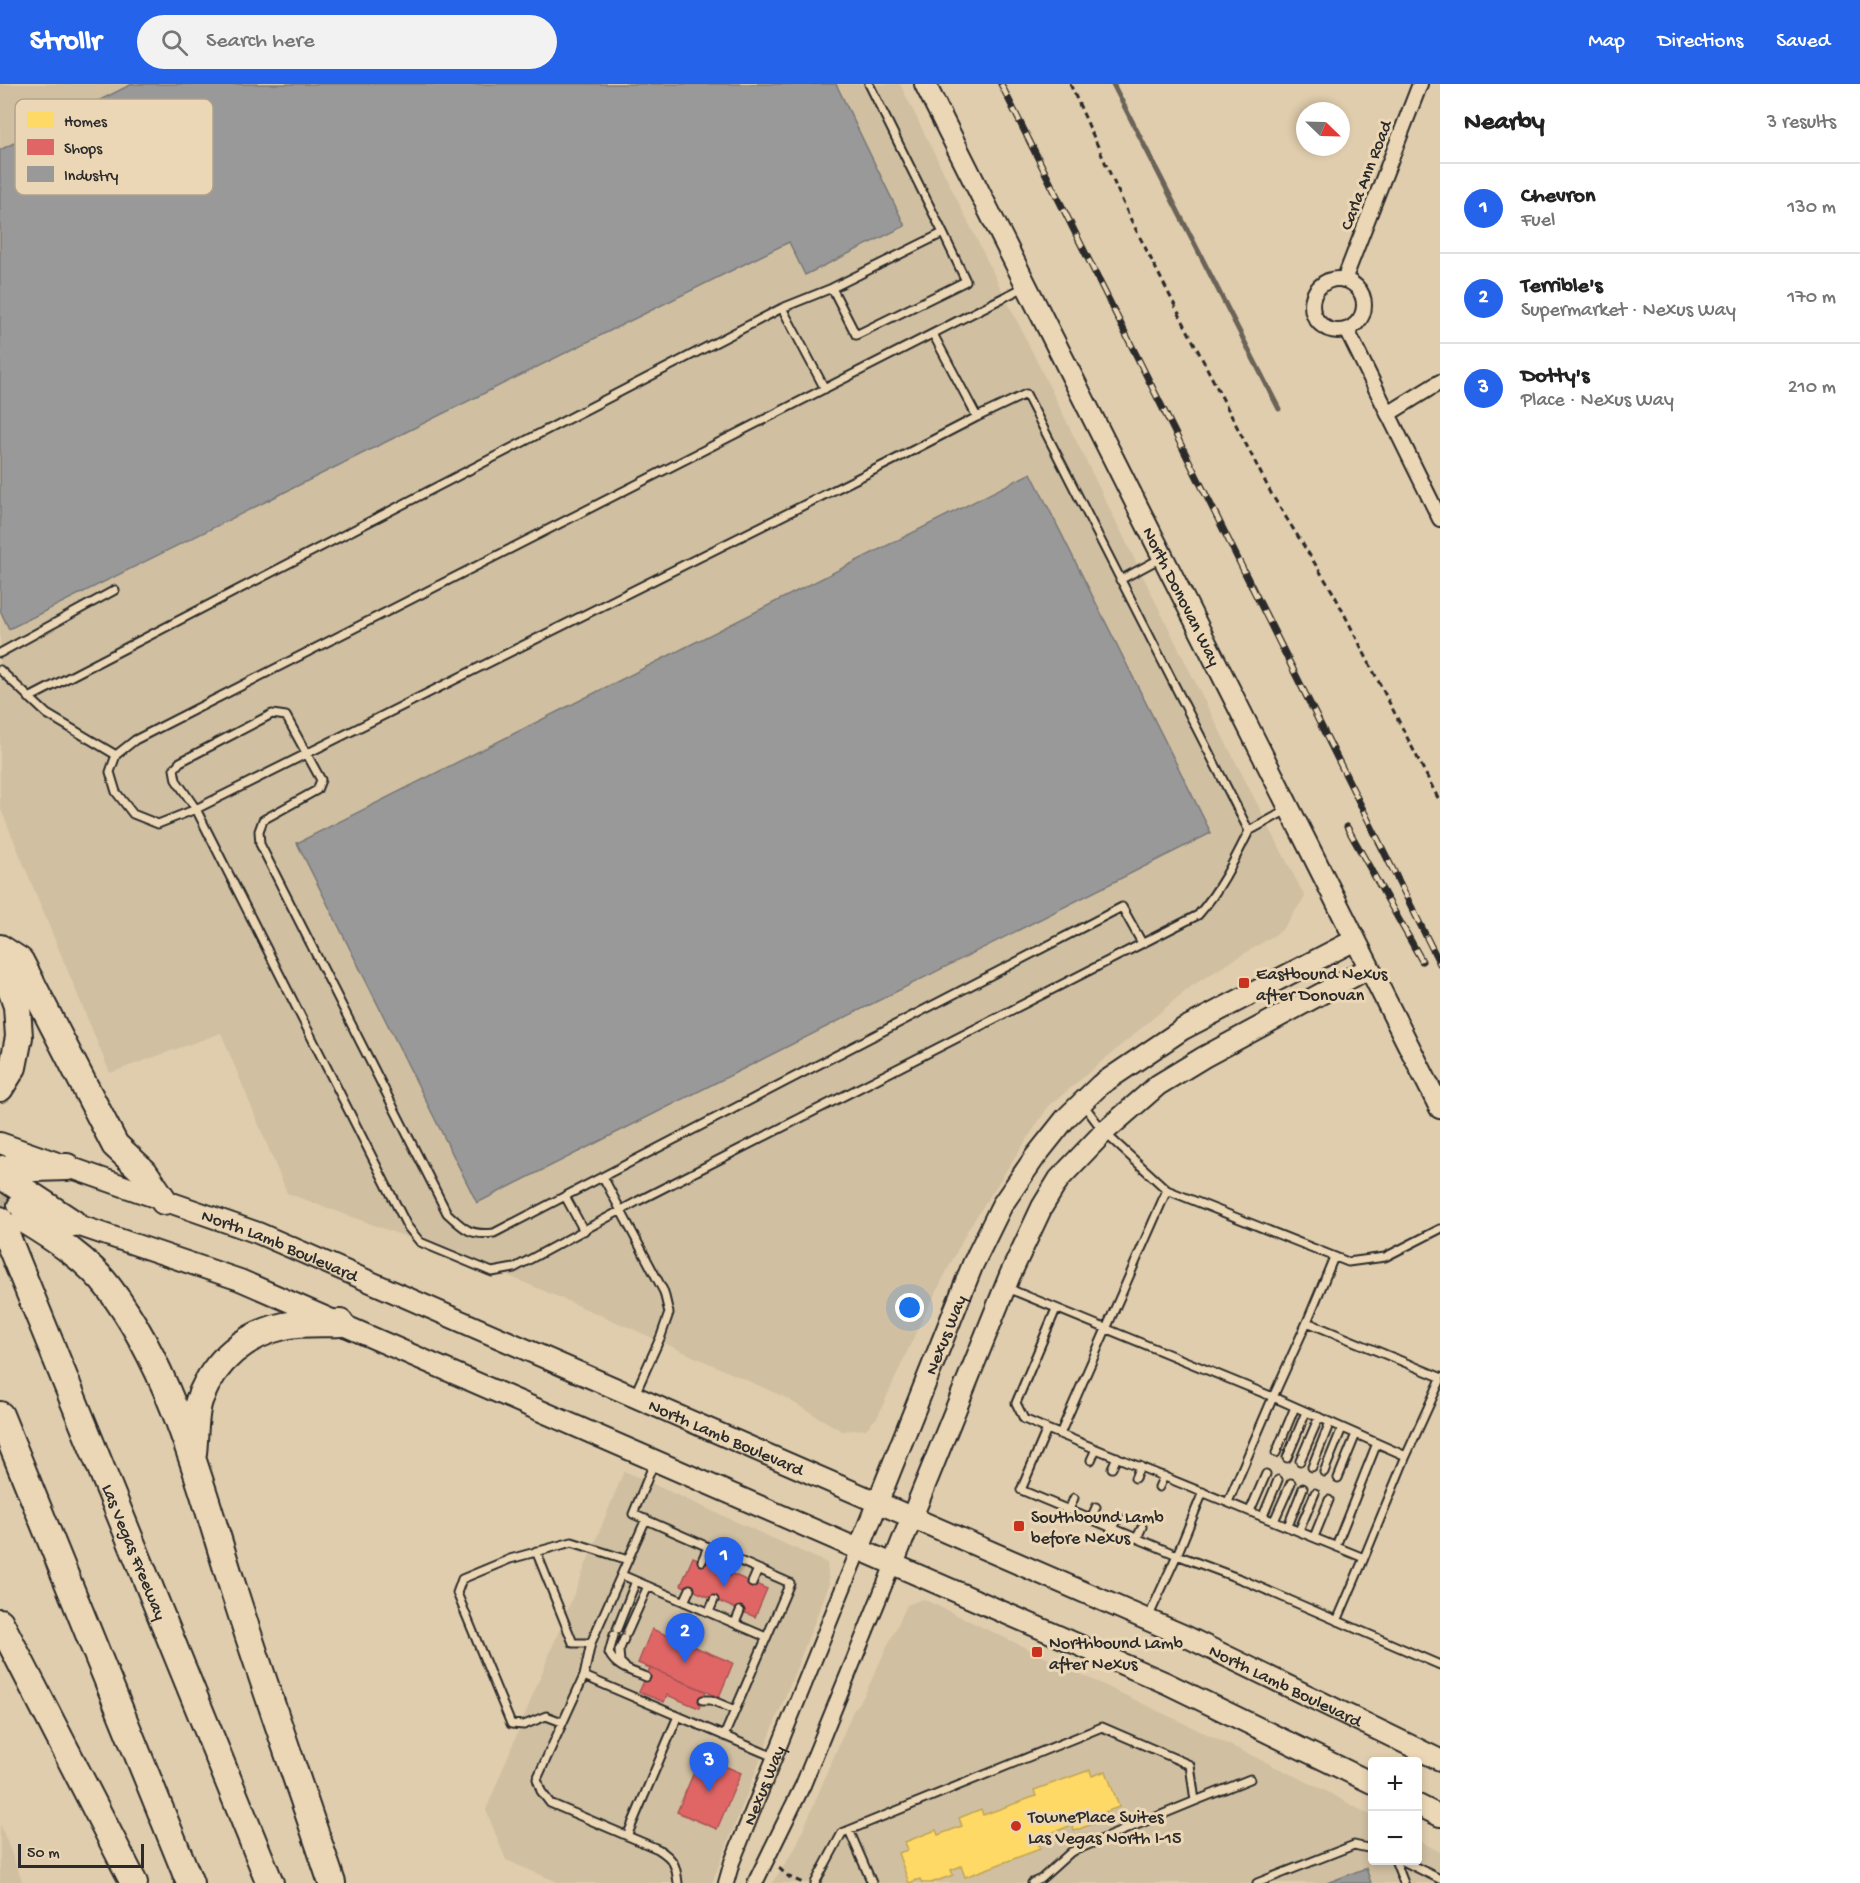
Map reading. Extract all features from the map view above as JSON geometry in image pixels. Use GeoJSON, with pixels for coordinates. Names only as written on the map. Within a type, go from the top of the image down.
{"type":"FeatureCollection","features":[{"type":"Feature","properties":{"kind":"highway"},"geometry":{"type":"LineString","coordinates":[[0,948],[20,961],[115,1145],[144,1172],[164,1201]]}},
{"type":"Feature","properties":{"kind":"highway"},"geometry":{"type":"LineString","coordinates":[[0,958],[17,1006],[19,1036],[14,1067],[0,1088]]}},
{"type":"Feature","properties":{"kind":"highway"},"geometry":{"type":"LineString","coordinates":[[67,1167],[6,1175],[73,1224]]}},
{"type":"Feature","properties":{"kind":"highway"},"geometry":{"type":"LineString","coordinates":[[12,1222],[44,1232],[76,1256],[108,1286],[136,1327],[158,1371],[192,1459],[332,1883]]}},
{"type":"Feature","properties":{"kind":"highway","name":"Las Vegas Freeway"},"geometry":{"type":"LineString","coordinates":[[12,1222],[270,1883]]}},
{"type":"Feature","properties":{"kind":"highway"},"geometry":{"type":"LineString","coordinates":[[192,1459],[199,1400],[213,1374],[230,1352],[252,1338],[286,1326],[340,1323]]}},
{"type":"Feature","properties":{"kind":"highway"},"geometry":{"type":"LineString","coordinates":[[0,1415],[190,1883]]}},
{"type":"Feature","properties":{"kind":"highway"},"geometry":{"type":"LineString","coordinates":[[0,1622],[134,1883]]}},
{"type":"Feature","properties":{"kind":"main road","name":"North Donovan Way"},"geometry":{"type":"LineString","coordinates":[[925,84],[1440,1108]]}},
{"type":"Feature","properties":{"kind":"main road","name":"Nexus Way"},"geometry":{"type":"LineString","coordinates":[[859,1549],[973,1264],[1002,1205],[1066,1118],[1100,1085],[1183,1029],[1355,940]]}},
{"type":"Feature","properties":{"kind":"main road","name":"Nexus Way"},"geometry":{"type":"LineString","coordinates":[[893,1564],[1005,1287],[1047,1198],[1059,1179],[1104,1132],[1158,1085],[1203,1057],[1369,968]]}},
{"type":"Feature","properties":{"kind":"main road","name":"North Lamb Boulevard"},"geometry":{"type":"LineString","coordinates":[[0,1143],[258,1233],[1148,1620],[1440,1760]]}},
{"type":"Feature","properties":{"kind":"main road"},"geometry":{"type":"LineString","coordinates":[[12,1222],[73,1224],[240,1280],[1166,1683],[1368,1781]]}},
{"type":"Feature","properties":{"kind":"main road"},"geometry":{"type":"LineString","coordinates":[[1422,1807],[1440,1816]]}},
{"type":"Feature","properties":{"kind":"street","name":"Carla Ann Road"},"geometry":{"type":"LineString","coordinates":[[1344,280],[1420,84]]}},
{"type":"Feature","properties":{"kind":"street"},"geometry":{"type":"LineString","coordinates":[[1344,280],[1358,288],[1364,303],[1360,320],[1347,330],[1330,330],[1316,319],[1313,311],[1314,294],[1326,282],[1344,280]]}},
{"type":"Feature","properties":{"kind":"street"},"geometry":{"type":"LineString","coordinates":[[1347,330],[1440,519]]}},
{"type":"Feature","properties":{"kind":"street"},"geometry":{"type":"LineString","coordinates":[[1388,414],[1440,382]]}},
{"type":"Feature","properties":{"kind":"street","name":"Nexus Way"},"geometry":{"type":"LineString","coordinates":[[726,1883],[732,1862],[859,1549]]}},
{"type":"Feature","properties":{"kind":"street","name":"Nexus Way"},"geometry":{"type":"LineString","coordinates":[[755,1883],[803,1785],[893,1564]]}},
{"type":"Feature","properties":{"kind":"lane"},"geometry":{"type":"LineString","coordinates":[[832,288],[856,335],[966,281],[869,84]]}},
{"type":"Feature","properties":{"kind":"lane"},"geometry":{"type":"LineString","coordinates":[[29,698],[782,308],[832,288],[943,233]]}},
{"type":"Feature","properties":{"kind":"lane"},"geometry":{"type":"LineString","coordinates":[[1026,286],[135,740],[116,755],[110,772],[116,792],[133,814],[158,824],[196,809],[1026,394],[1249,831]]}},
{"type":"Feature","properties":{"kind":"lane"},"geometry":{"type":"LineString","coordinates":[[782,308],[825,389]]}},
{"type":"Feature","properties":{"kind":"lane"},"geometry":{"type":"LineString","coordinates":[[933,334],[977,417]]}},
{"type":"Feature","properties":{"kind":"lane"},"geometry":{"type":"LineString","coordinates":[[1120,580],[1163,557]]}},
{"type":"Feature","properties":{"kind":"lane"},"geometry":{"type":"LineString","coordinates":[[0,653],[115,590]]}},
{"type":"Feature","properties":{"kind":"lane"},"geometry":{"type":"LineString","coordinates":[[0,670],[46,714],[116,755]]}},
{"type":"Feature","properties":{"kind":"lane"},"geometry":{"type":"LineString","coordinates":[[1142,943],[1122,907],[494,1233],[478,1235],[459,1224],[447,1213],[260,844],[259,831],[263,820],[317,790],[321,780],[286,716],[272,714],[180,762],[174,769],[176,780],[196,809],[407,1226],[420,1242],[492,1272],[514,1268],[621,1210],[1198,915],[1214,897],[1249,831],[1289,808]]}},
{"type":"Feature","properties":{"kind":"lane"},"geometry":{"type":"LineString","coordinates":[[1082,1103],[1104,1132],[1167,1190],[1348,1262],[1385,1257],[1440,1229]]}},
{"type":"Feature","properties":{"kind":"lane"},"geometry":{"type":"LineString","coordinates":[[603,1177],[664,1292],[669,1313],[634,1395]]}},
{"type":"Feature","properties":{"kind":"lane"},"geometry":{"type":"LineString","coordinates":[[1060,1434],[1167,1190]]}},
{"type":"Feature","properties":{"kind":"lane"},"geometry":{"type":"LineString","coordinates":[[565,1196],[584,1231]]}},
{"type":"Feature","properties":{"kind":"lane"},"geometry":{"type":"LineString","coordinates":[[1228,1502],[1334,1257]]}},
{"type":"Feature","properties":{"kind":"lane"},"geometry":{"type":"LineString","coordinates":[[1005,1287],[1273,1397],[1406,1456]]}},
{"type":"Feature","properties":{"kind":"lane"},"geometry":{"type":"LineString","coordinates":[[1056,1309],[1016,1403],[1024,1419],[1365,1558]]}},
{"type":"Feature","properties":{"kind":"lane"},"geometry":{"type":"LineString","coordinates":[[1306,1322],[1440,1379],[1337,1621]]}},
{"type":"Feature","properties":{"kind":"lane"},"geometry":{"type":"LineString","coordinates":[[1276,1453],[1294,1407]]}},
{"type":"Feature","properties":{"kind":"lane"},"geometry":{"type":"LineString","coordinates":[[1287,1458],[1306,1412]]}},
{"type":"Feature","properties":{"kind":"lane"},"geometry":{"type":"LineString","coordinates":[[1300,1461],[1319,1417]]}},
{"type":"Feature","properties":{"kind":"lane"},"geometry":{"type":"LineString","coordinates":[[1312,1467],[1330,1422]]}},
{"type":"Feature","properties":{"kind":"lane"},"geometry":{"type":"LineString","coordinates":[[1324,1472],[1342,1428]]}},
{"type":"Feature","properties":{"kind":"lane"},"geometry":{"type":"LineString","coordinates":[[1047,1429],[1021,1490],[1243,1580],[1440,1665]]}},
{"type":"Feature","properties":{"kind":"lane"},"geometry":{"type":"LineString","coordinates":[[1338,1478],[1356,1434]]}},
{"type":"Feature","properties":{"kind":"lane"},"geometry":{"type":"LineString","coordinates":[[1336,1546],[1377,1443]]}},
{"type":"Feature","properties":{"kind":"lane"},"geometry":{"type":"LineString","coordinates":[[1091,1460],[1096,1449]]}},
{"type":"Feature","properties":{"kind":"lane"},"geometry":{"type":"LineString","coordinates":[[1112,1468],[1117,1457]]}},
{"type":"Feature","properties":{"kind":"lane"},"geometry":{"type":"LineString","coordinates":[[656,1460],[633,1514],[790,1583],[724,1736]]}},
{"type":"Feature","properties":{"kind":"lane"},"geometry":{"type":"LineString","coordinates":[[1135,1478],[1140,1466]]}},
{"type":"Feature","properties":{"kind":"lane"},"geometry":{"type":"LineString","coordinates":[[1250,1511],[1266,1474]]}},
{"type":"Feature","properties":{"kind":"lane"},"geometry":{"type":"LineString","coordinates":[[1159,1487],[1164,1476]]}},
{"type":"Feature","properties":{"kind":"lane"},"geometry":{"type":"LineString","coordinates":[[1263,1516],[1278,1480]]}},
{"type":"Feature","properties":{"kind":"lane"},"geometry":{"type":"LineString","coordinates":[[1274,1521],[1291,1483]]}},
{"type":"Feature","properties":{"kind":"lane"},"geometry":{"type":"LineString","coordinates":[[1288,1526],[1303,1488]]}},
{"type":"Feature","properties":{"kind":"lane"},"geometry":{"type":"LineString","coordinates":[[1148,1620],[1203,1492]]}},
{"type":"Feature","properties":{"kind":"lane"},"geometry":{"type":"LineString","coordinates":[[1299,1531],[1315,1493]]}},
{"type":"Feature","properties":{"kind":"lane"},"geometry":{"type":"LineString","coordinates":[[1070,1510],[1074,1498]]}},
{"type":"Feature","properties":{"kind":"lane"},"geometry":{"type":"LineString","coordinates":[[1314,1537],[1329,1500]]}},
{"type":"Feature","properties":{"kind":"lane"},"geometry":{"type":"LineString","coordinates":[[1091,1519],[1096,1507]]}},
{"type":"Feature","properties":{"kind":"lane"},"geometry":{"type":"LineString","coordinates":[[1113,1528],[1119,1517]]}},
{"type":"Feature","properties":{"kind":"lane"},"geometry":{"type":"LineString","coordinates":[[646,1519],[591,1643],[584,1676],[537,1779],[541,1791],[550,1803],[658,1849],[671,1857],[677,1872],[678,1883]]}},
{"type":"Feature","properties":{"kind":"lane"},"geometry":{"type":"LineString","coordinates":[[1137,1538],[1142,1527]]}},
{"type":"Feature","properties":{"kind":"lane"},"geometry":{"type":"LineString","coordinates":[[562,1722],[546,1716],[524,1725],[510,1724],[457,1593],[462,1579],[510,1559],[572,1542],[628,1560]]}},
{"type":"Feature","properties":{"kind":"lane"},"geometry":{"type":"LineString","coordinates":[[702,1561],[708,1547]]}},
{"type":"Feature","properties":{"kind":"lane"},"geometry":{"type":"LineString","coordinates":[[536,1551],[573,1643],[591,1643]]}},
{"type":"Feature","properties":{"kind":"lane"},"geometry":{"type":"LineString","coordinates":[[727,1572],[733,1558]]}},
{"type":"Feature","properties":{"kind":"lane"},"geometry":{"type":"LineString","coordinates":[[753,1583],[758,1569]]}},
{"type":"Feature","properties":{"kind":"lane"},"geometry":{"type":"LineString","coordinates":[[622,1575],[766,1637]]}},
{"type":"Feature","properties":{"kind":"lane"},"geometry":{"type":"LineString","coordinates":[[636,1581],[609,1653],[618,1666],[646,1677]]}},
{"type":"Feature","properties":{"kind":"lane"},"geometry":{"type":"LineString","coordinates":[[627,1669],[620,1662],[619,1651],[648,1586]]}},
{"type":"Feature","properties":{"kind":"lane"},"geometry":{"type":"LineString","coordinates":[[684,1602],[690,1589]]}},
{"type":"Feature","properties":{"kind":"lane"},"geometry":{"type":"LineString","coordinates":[[709,1612],[714,1600]]}},
{"type":"Feature","properties":{"kind":"lane"},"geometry":{"type":"LineString","coordinates":[[735,1623],[740,1611]]}},
{"type":"Feature","properties":{"kind":"lane"},"geometry":{"type":"LineString","coordinates":[[584,1676],[774,1757]]}},
{"type":"Feature","properties":{"kind":"lane"},"geometry":{"type":"LineString","coordinates":[[703,1700],[711,1700],[735,1710]]}},
{"type":"Feature","properties":{"kind":"lane"},"geometry":{"type":"LineString","coordinates":[[627,1836],[678,1716]]}},
{"type":"Feature","properties":{"kind":"lane"},"geometry":{"type":"LineString","coordinates":[[814,1883],[842,1833],[1102,1727],[1190,1766],[1195,1801]]}},
{"type":"Feature","properties":{"kind":"lane"},"geometry":{"type":"LineString","coordinates":[[1032,1883],[1041,1880],[1071,1852],[1250,1779]]}},
{"type":"Feature","properties":{"kind":"lane"},"geometry":{"type":"LineString","coordinates":[[849,1830],[872,1883]]}},
{"type":"Feature","properties":{"kind":"lane"},"geometry":{"type":"LineString","coordinates":[[1257,1883],[1354,1845],[1368,1848]]}},
{"type":"Feature","properties":{"kind":"lane"},"geometry":{"type":"LineString","coordinates":[[1397,1865],[1404,1883]]}},
{"type":"Feature","properties":{"kind":"lane"},"geometry":{"type":"LineString","coordinates":[[1411,1865],[1440,1879]]}},
{"type":"Feature","properties":{"kind":"path"},"geometry":{"type":"LineString","coordinates":[[1070,84],[1130,218],[1266,485],[1334,594],[1440,802]]}},
{"type":"Feature","properties":{"kind":"path"},"geometry":{"type":"LineString","coordinates":[[780,1868],[789,1877],[803,1883]]}},
{"type":"Feature","properties":{"kind":"shaded area"},"geometry":{"type":"Polygon","coordinates":[[[0,84],[900,84],[1208,708],[1305,897],[1281,931],[1190,987],[1048,1107],[967,1231],[918,1328],[878,1416],[866,1429],[842,1431],[782,1396],[628,1327],[488,1267],[287,1193],[221,1033],[110,1073],[0,807],[0,84]]]}},
{"type":"Feature","properties":{"kind":"shaded area"},"geometry":{"type":"Polygon","coordinates":[[[624,1471],[827,1563],[829,1585],[712,1883],[560,1883],[506,1860],[486,1810],[624,1471]]]}},
{"type":"Feature","properties":{"kind":"shaded area"},"geometry":{"type":"Polygon","coordinates":[[[923,1599],[1322,1789],[1368,1814],[1368,1865],[1422,1865],[1422,1842],[1440,1852],[1440,1883],[772,1883],[795,1849],[853,1711],[864,1696],[907,1605],[923,1599]]]}},
{"type":"Feature","properties":{"kind":"shaded area"},"geometry":{"type":"Polygon","coordinates":[[[0,1824],[23,1883],[0,1883],[0,1824]]]}},
{"type":"Feature","properties":{"kind":"building: Homes","name":"TownePlace Suites Las Vegas North I-15"},"geometry":{"type":"Polygon","coordinates":[[[1090,1770],[1092,1776],[1106,1771],[1119,1807],[1105,1812],[1108,1818],[1074,1831],[1072,1825],[1036,1839],[1040,1849],[965,1877],[961,1866],[951,1870],[953,1875],[931,1883],[922,1883],[920,1879],[909,1883],[898,1853],[908,1850],[905,1842],[936,1830],[938,1835],[962,1826],[959,1818],[981,1809],[983,1815],[1036,1796],[1034,1790],[1090,1770]]]}},
{"type":"Feature","properties":{"kind":"building: Shops"},"geometry":{"type":"Polygon","coordinates":[[[693,1557],[767,1589],[755,1617],[681,1585],[693,1557]]]}},
{"type":"Feature","properties":{"kind":"building: Shops"},"geometry":{"type":"Polygon","coordinates":[[[652,1629],[733,1663],[719,1697],[638,1663],[652,1629]]]}},
{"type":"Feature","properties":{"kind":"building: Shops"},"geometry":{"type":"Polygon","coordinates":[[[650,1668],[706,1691],[699,1708],[667,1695],[664,1702],[639,1692],[650,1668]]]}},
{"type":"Feature","properties":{"kind":"building: Shops"},"geometry":{"type":"Polygon","coordinates":[[[701,1756],[741,1773],[717,1829],[677,1812],[701,1756]]]}},
{"type":"Feature","properties":{"kind":"building: Industry"},"geometry":{"type":"Polygon","coordinates":[[[132,84],[836,84],[905,226],[805,275],[789,242],[9,629],[0,610],[0,150],[15,142],[15,195],[213,195],[213,99],[102,99],[132,84]]]}},
{"type":"Feature","properties":{"kind":"building: Industry"},"geometry":{"type":"Polygon","coordinates":[[[1031,473],[1211,833],[477,1203],[297,843],[1031,473]]]}},
{"type":"Feature","properties":{"kind":"building: Industry"},"geometry":{"type":"Polygon","coordinates":[[[1366,1868],[1371,1883],[1327,1883],[1366,1868]]]}},
{"type":"Feature","properties":{"kind":"waterway"},"geometry":{"type":"LineString","coordinates":[[1113,84],[1279,409]]}},
{"type":"Feature","properties":{"kind":"tunnel"},"geometry":{"type":"LineString","coordinates":[[0,1199],[18,1205]]}},
{"type":"Feature","properties":{"kind":"railway"},"geometry":{"type":"LineString","coordinates":[[1001,84],[1440,964]]}},
{"type":"Feature","properties":{"kind":"railway"},"geometry":{"type":"LineString","coordinates":[[1347,827],[1422,961]]}},
{"type":"Feature","properties":{"kind":"place","name":"Eastbound Nexus after Donovan"},"geometry":{"type":"Point","coordinates":[1244,983]}},
{"type":"Feature","properties":{"kind":"place","name":"Southbound Lamb before Nexus"},"geometry":{"type":"Point","coordinates":[1019,1526]}},
{"type":"Feature","properties":{"kind":"place","name":"Chevron"},"geometry":{"type":"Point","coordinates":[724,1587]}},
{"type":"Feature","properties":{"kind":"place","name":"Northbound Lamb after Nexus"},"geometry":{"type":"Point","coordinates":[1037,1652]}},
{"type":"Feature","properties":{"kind":"place","name":"Terrible's"},"geometry":{"type":"Point","coordinates":[685,1663]}},
{"type":"Feature","properties":{"kind":"place","name":"Dotty's"},"geometry":{"type":"Point","coordinates":[709,1792]}},
{"type":"Feature","properties":{"kind":"place","name":"TownePlace Suites Las Vegas North I-15"},"geometry":{"type":"Point","coordinates":[1016,1826]}}]}
